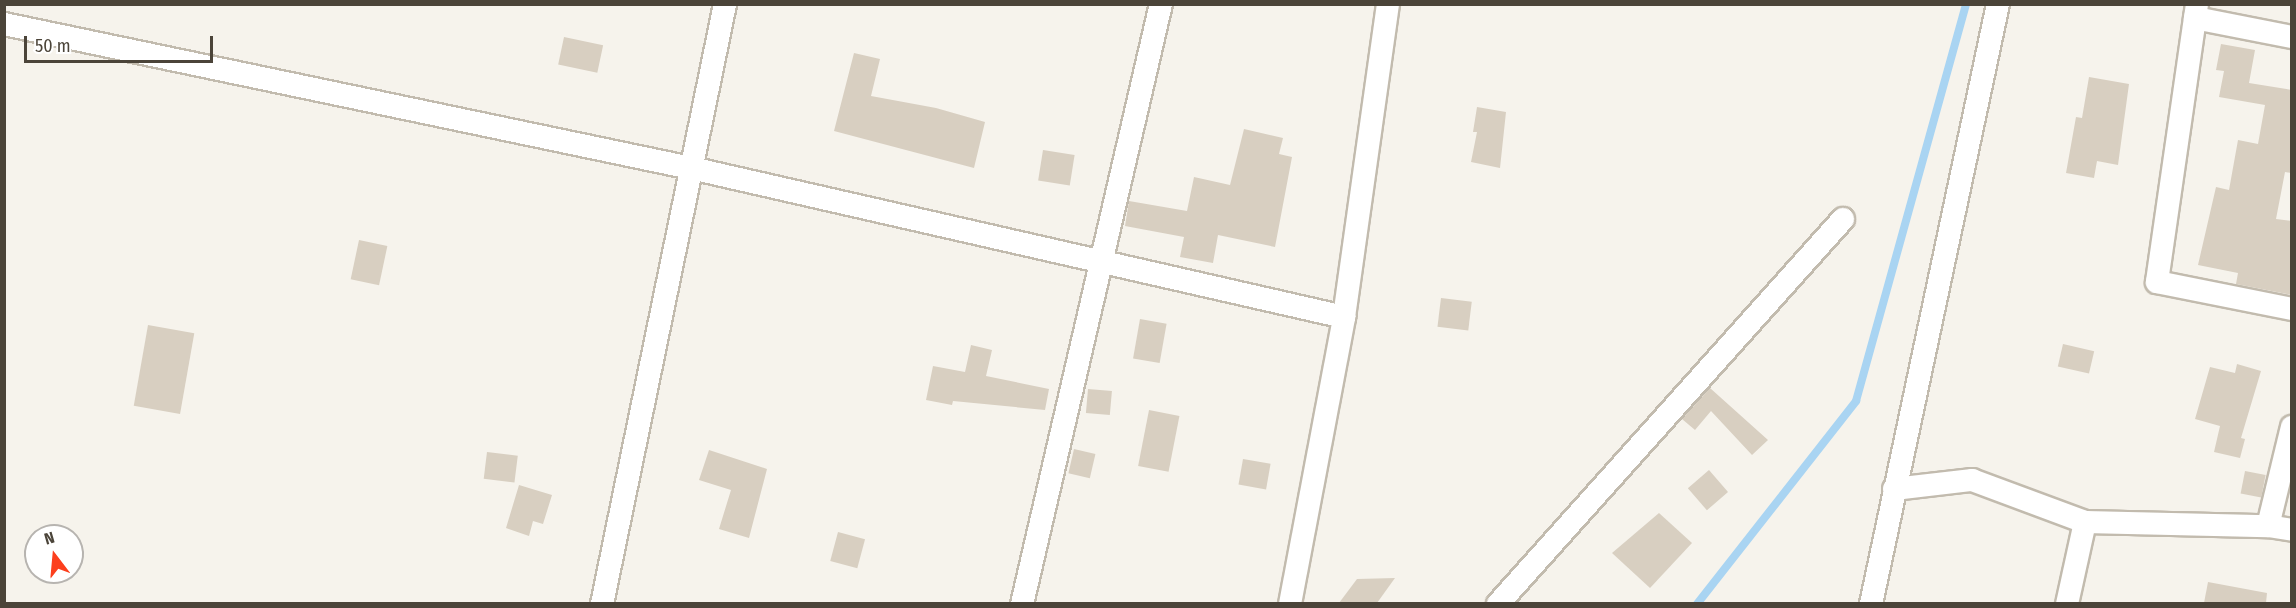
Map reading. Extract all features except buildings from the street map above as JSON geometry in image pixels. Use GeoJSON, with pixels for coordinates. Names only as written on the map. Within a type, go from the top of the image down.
{"type":"FeatureCollection","features":[{"type":"Feature","properties":{"kind":"street"},"geometry":{"type":"LineString","coordinates":[[602,603],[725,4]]}},
{"type":"Feature","properties":{"kind":"street"},"geometry":{"type":"LineString","coordinates":[[1022,603],[1161,4]]}},
{"type":"Feature","properties":{"kind":"street"},"geometry":{"type":"LineString","coordinates":[[1290,603],[1344,317],[1388,4]]}},
{"type":"Feature","properties":{"kind":"street"},"geometry":{"type":"LineString","coordinates":[[1871,603],[1998,4]]}},
{"type":"Feature","properties":{"kind":"street"},"geometry":{"type":"LineString","coordinates":[[2292,37],[2196,11],[2157,282],[2292,309]]}},
{"type":"Feature","properties":{"kind":"street"},"geometry":{"type":"LineString","coordinates":[[4,24],[691,168],[1344,317]]}},
{"type":"Feature","properties":{"kind":"street"},"geometry":{"type":"LineString","coordinates":[[1498,603],[1843,219]]}},
{"type":"Feature","properties":{"kind":"street"},"geometry":{"type":"LineString","coordinates":[[2268,526],[2292,428]]}},
{"type":"Feature","properties":{"kind":"street"},"geometry":{"type":"LineString","coordinates":[[1894,489],[1972,480],[2085,522],[2268,526],[2292,530]]}},
{"type":"Feature","properties":{"kind":"street"},"geometry":{"type":"LineString","coordinates":[[2067,603],[2085,522]]}},
{"type":"Feature","properties":{"kind":"waterway"},"geometry":{"type":"LineString","coordinates":[[1697,604],[1856,401],[1966,4]]}}]}
